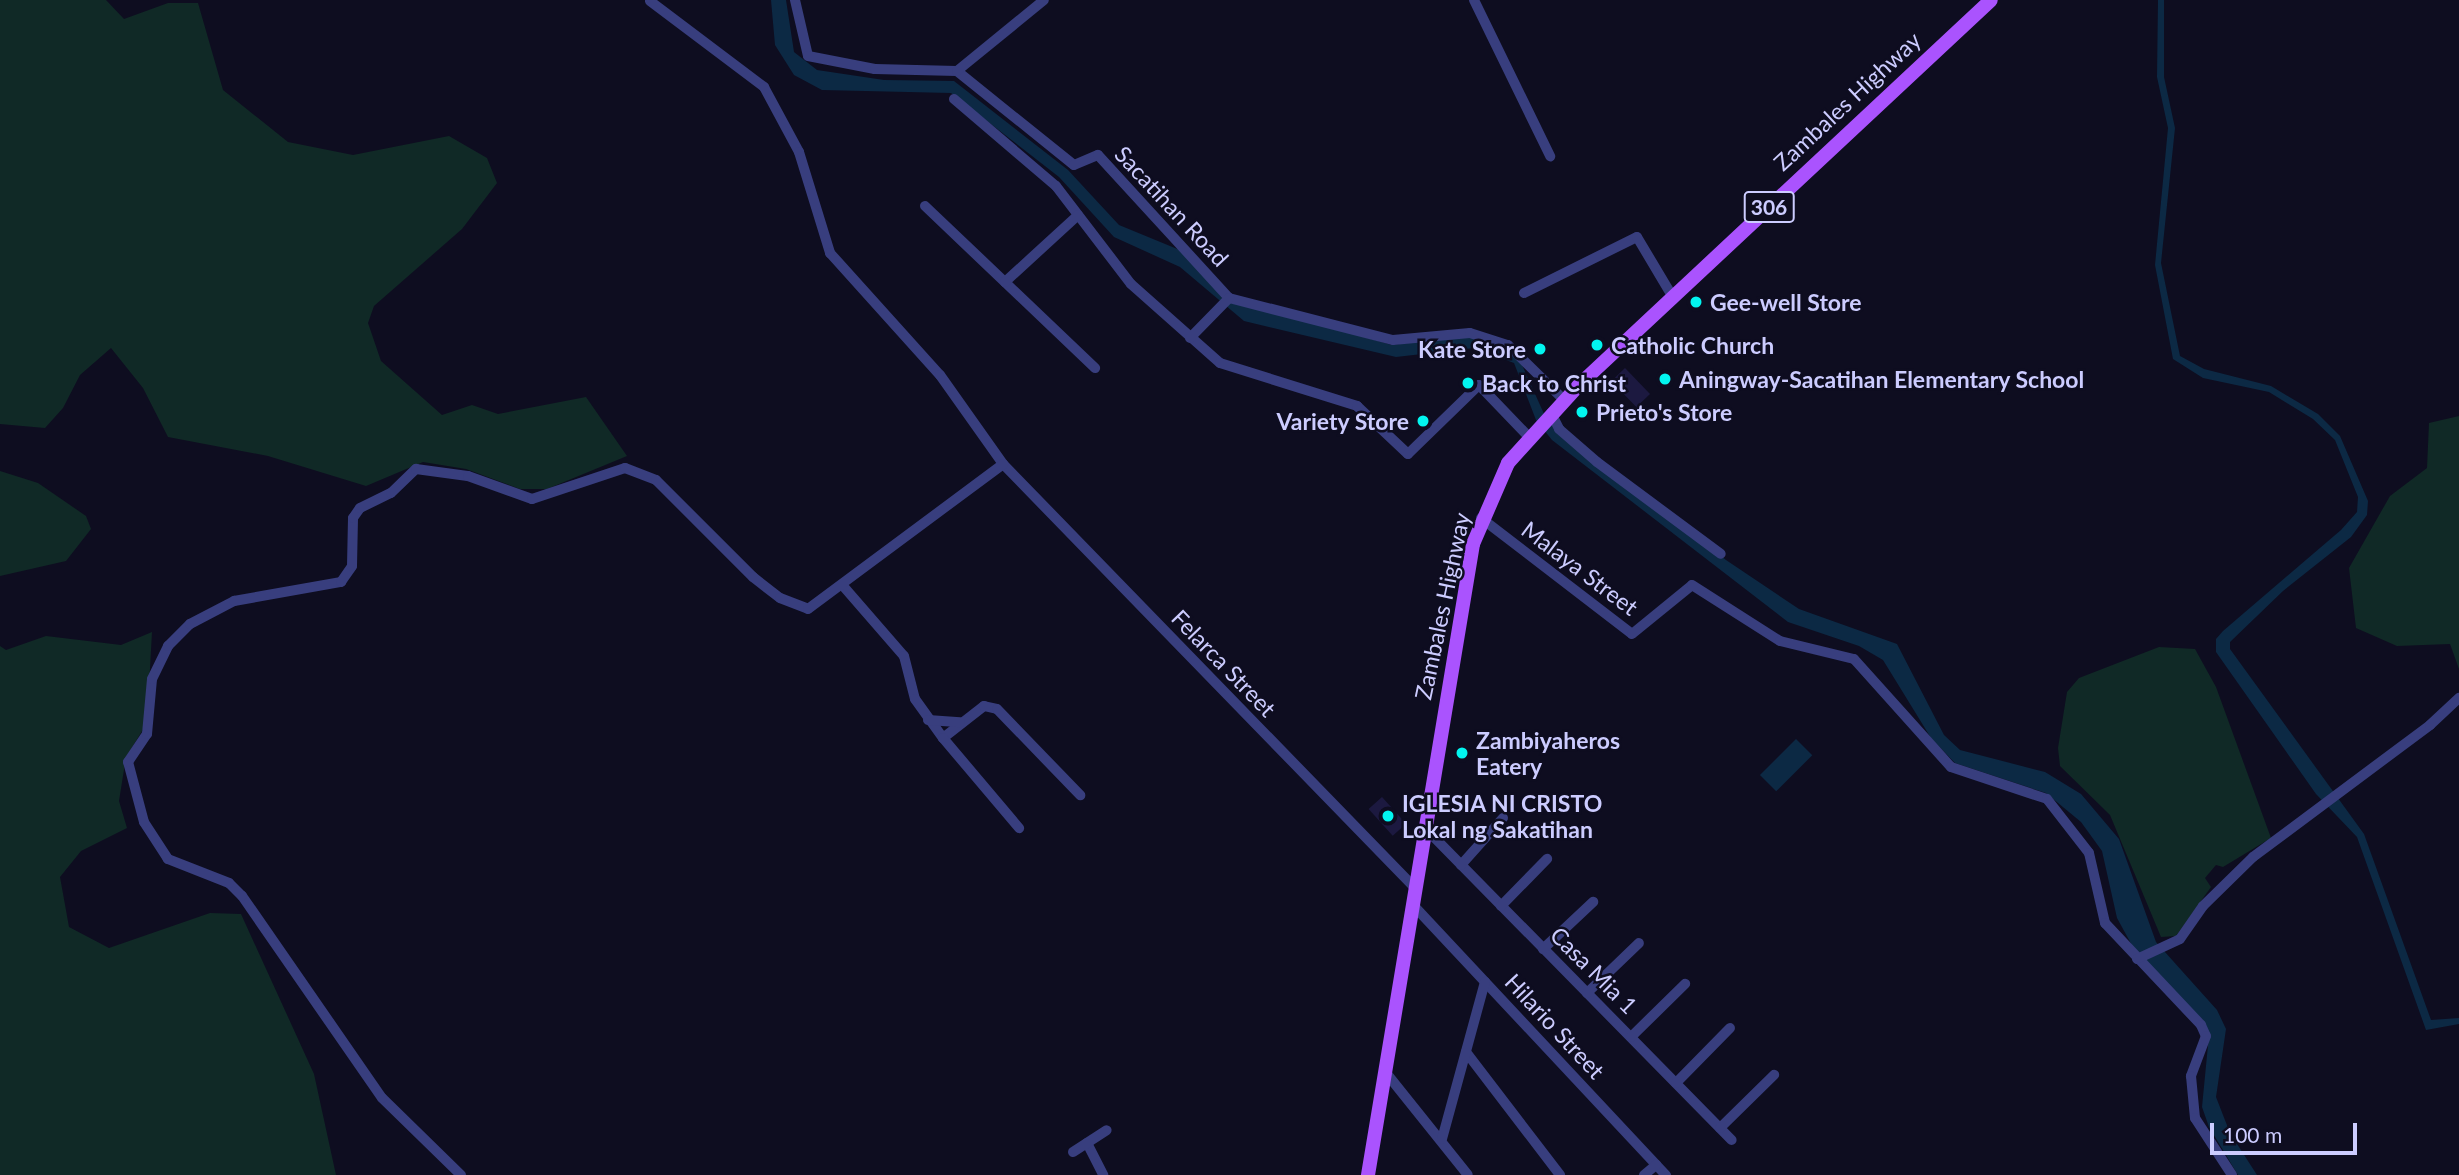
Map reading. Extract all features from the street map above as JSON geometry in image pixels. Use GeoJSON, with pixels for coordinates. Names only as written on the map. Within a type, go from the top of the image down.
{"type":"FeatureCollection","features":[{"type":"Feature","properties":{"kind":"main road","name":"Zambales Highway"},"geometry":{"type":"LineString","coordinates":[[1368,1175],[1417,890],[1453,646],[1481,518],[1531,434],[1550,414],[1991,0]]}},
{"type":"Feature","properties":{"kind":"street"},"geometry":{"type":"LineString","coordinates":[[795,0],[800,42],[808,56],[875,69],[957,71],[1044,0]]}},
{"type":"Feature","properties":{"kind":"street"},"geometry":{"type":"LineString","coordinates":[[1475,0],[1550,156]]}},
{"type":"Feature","properties":{"kind":"street","name":"Felarca Street"},"geometry":{"type":"LineString","coordinates":[[650,1],[764,87],[799,152],[830,253],[940,375],[1003,464],[1417,890]]}},
{"type":"Feature","properties":{"kind":"street","name":"Sacatihan Road"},"geometry":{"type":"LineString","coordinates":[[957,71],[1074,165],[1098,155],[1107,162],[1229,298],[1392,340],[1470,333],[1508,345],[1564,400]]}},
{"type":"Feature","properties":{"kind":"street"},"geometry":{"type":"LineString","coordinates":[[954,99],[1056,186],[1131,284],[1220,363],[1357,406],[1408,454],[1479,385],[1531,434]]}},
{"type":"Feature","properties":{"kind":"street"},"geometry":{"type":"LineString","coordinates":[[925,206],[1095,368]]}},
{"type":"Feature","properties":{"kind":"street"},"geometry":{"type":"LineString","coordinates":[[1004,282],[1078,215]]}},
{"type":"Feature","properties":{"kind":"street"},"geometry":{"type":"LineString","coordinates":[[1524,293],[1637,237],[1674,299]]}},
{"type":"Feature","properties":{"kind":"street"},"geometry":{"type":"LineString","coordinates":[[1189,338],[1229,298]]}},
{"type":"Feature","properties":{"kind":"street"},"geometry":{"type":"LineString","coordinates":[[1550,414],[1559,429],[1597,462],[1721,554]]}},
{"type":"Feature","properties":{"kind":"street"},"geometry":{"type":"LineString","coordinates":[[461,1175],[382,1098],[242,896],[229,883],[168,859],[144,822],[128,762],[146,734],[152,679],[168,646],[190,624],[234,601],[341,582],[352,566],[354,518],[360,508],[391,493],[416,470],[468,477],[533,499],[625,468],[656,480],[780,598],[808,609],[844,587],[1003,464]]}},
{"type":"Feature","properties":{"kind":"street","name":"Malaya Street"},"geometry":{"type":"LineString","coordinates":[[1481,518],[1632,634],[1692,585],[1780,641],[1854,659],[1951,767],[2047,799],[2089,853],[2105,923],[2206,1036],[2191,1076],[2195,1118],[2231,1175]]}},
{"type":"Feature","properties":{"kind":"street"},"geometry":{"type":"LineString","coordinates":[[844,587],[905,656],[915,699],[928,720],[1019,828]]}},
{"type":"Feature","properties":{"kind":"street"},"geometry":{"type":"LineString","coordinates":[[2137,959],[2180,939],[2228,879],[2324,802],[2430,725],[2459,698]]}},
{"type":"Feature","properties":{"kind":"street"},"geometry":{"type":"LineString","coordinates":[[943,738],[984,705],[998,709],[1080,795]]}},
{"type":"Feature","properties":{"kind":"street"},"geometry":{"type":"LineString","coordinates":[[928,720],[960,722]]}},
{"type":"Feature","properties":{"kind":"street"},"geometry":{"type":"LineString","coordinates":[[1461,865],[1503,818]]}},
{"type":"Feature","properties":{"kind":"street","name":"Casa Mia 1"},"geometry":{"type":"LineString","coordinates":[[1426,829],[1732,1140]]}},
{"type":"Feature","properties":{"kind":"street"},"geometry":{"type":"LineString","coordinates":[[1501,906],[1547,859]]}},
{"type":"Feature","properties":{"kind":"street"},"geometry":{"type":"LineString","coordinates":[[1544,949],[1593,902]]}},
{"type":"Feature","properties":{"kind":"street","name":"Hilario Street"},"geometry":{"type":"LineString","coordinates":[[1414,906],[1666,1175]]}},
{"type":"Feature","properties":{"kind":"street"},"geometry":{"type":"LineString","coordinates":[[1587,993],[1639,943]]}},
{"type":"Feature","properties":{"kind":"street"},"geometry":{"type":"LineString","coordinates":[[1442,1139],[1485,982]]}},
{"type":"Feature","properties":{"kind":"street"},"geometry":{"type":"LineString","coordinates":[[1631,1037],[1685,984]]}},
{"type":"Feature","properties":{"kind":"street"},"geometry":{"type":"LineString","coordinates":[[1676,1083],[1731,1028]]}},
{"type":"Feature","properties":{"kind":"street"},"geometry":{"type":"LineString","coordinates":[[1466,1052],[1560,1175]]}},
{"type":"Feature","properties":{"kind":"street"},"geometry":{"type":"LineString","coordinates":[[1387,1074],[1442,1139],[1468,1175]]}},
{"type":"Feature","properties":{"kind":"street"},"geometry":{"type":"LineString","coordinates":[[1720,1128],[1774,1075]]}},
{"type":"Feature","properties":{"kind":"street"},"geometry":{"type":"LineString","coordinates":[[1073,1152],[1107,1130]]}},
{"type":"Feature","properties":{"kind":"street"},"geometry":{"type":"LineString","coordinates":[[1087,1143],[1103,1175]]}},
{"type":"Feature","properties":{"kind":"street"},"geometry":{"type":"LineString","coordinates":[[1644,1175],[1657,1165]]}},
{"type":"Feature","properties":{"kind":"green space"},"geometry":{"type":"Polygon","coordinates":[[[0,0],[106,0],[124,19],[168,3],[198,3],[223,90],[288,142],[353,155],[449,136],[487,158],[497,183],[462,229],[374,306],[368,323],[381,361],[442,415],[472,405],[498,414],[586,397],[627,456],[547,489],[520,489],[466,469],[423,462],[366,486],[268,456],[168,437],[143,388],[111,348],[80,375],[63,408],[45,428],[0,424],[0,0]]]}},
{"type":"Feature","properties":{"kind":"green space"},"geometry":{"type":"Polygon","coordinates":[[[2459,416],[2459,669],[2450,644],[2397,646],[2356,628],[2349,568],[2390,496],[2427,468],[2429,423],[2459,416]]]}},
{"type":"Feature","properties":{"kind":"green space"},"geometry":{"type":"Polygon","coordinates":[[[0,471],[38,483],[86,516],[91,529],[66,561],[0,576],[0,471]]]}},
{"type":"Feature","properties":{"kind":"green space"},"geometry":{"type":"Polygon","coordinates":[[[152,632],[147,723],[126,757],[119,801],[127,828],[81,851],[60,877],[69,927],[109,948],[210,913],[241,914],[314,1074],[336,1175],[0,1175],[0,646],[6,650],[46,636],[121,645],[152,632]]]}},
{"type":"Feature","properties":{"kind":"green space"},"geometry":{"type":"Polygon","coordinates":[[[2159,647],[2195,649],[2216,687],[2271,838],[2223,867],[2216,865],[2205,878],[2211,887],[2176,936],[2161,937],[2110,815],[2060,766],[2058,748],[2067,692],[2079,678],[2159,647]]]}},
{"type":"Feature","properties":{"kind":"water"},"geometry":{"type":"Polygon","coordinates":[[[771,0],[786,0],[794,52],[817,70],[884,80],[954,81],[1068,170],[1119,225],[1187,253],[1240,302],[1392,345],[1472,335],[1507,348],[1522,365],[1545,416],[1726,560],[1799,609],[1897,644],[1944,735],[1960,750],[2045,772],[2081,794],[2119,839],[2156,942],[2217,1010],[2226,1029],[2216,1097],[2230,1133],[2257,1175],[2238,1175],[2209,1127],[2202,1107],[2209,1035],[2134,949],[2117,918],[2102,851],[2081,822],[2046,793],[1955,763],[1931,738],[1883,660],[1859,646],[1788,622],[1552,440],[1536,420],[1514,363],[1474,348],[1396,357],[1244,321],[1180,267],[1114,237],[1059,177],[951,93],[822,90],[794,75],[775,45],[771,0]]]}},
{"type":"Feature","properties":{"kind":"water"},"geometry":{"type":"Polygon","coordinates":[[[2158,0],[2164,0],[2164,77],[2175,128],[2161,263],[2180,356],[2204,369],[2271,386],[2318,414],[2340,436],[2368,501],[2367,515],[2351,537],[2283,591],[2230,642],[2230,649],[2364,834],[2431,1020],[2459,1018],[2459,1024],[2426,1030],[2357,837],[2316,794],[2216,652],[2216,639],[2223,631],[2341,530],[2357,512],[2358,497],[2335,440],[2313,419],[2269,392],[2203,378],[2173,359],[2155,265],[2168,128],[2157,77],[2158,0]]]}},
{"type":"Feature","properties":{"kind":"water"},"geometry":{"type":"Polygon","coordinates":[[[1796,739],[1812,755],[1776,791],[1760,775],[1796,739]]]}},
{"type":"Feature","properties":{"kind":"building"},"geometry":{"type":"Polygon","coordinates":[[[1625,368],[1650,394],[1636,407],[1611,381],[1625,368]]]}},
{"type":"Feature","properties":{"kind":"building","name":"IGLESIA NI CRISTO Lokal ng Sakatihan"},"geometry":{"type":"Polygon","coordinates":[[[1382,797],[1406,824],[1393,836],[1369,809],[1382,797]]]}},
{"type":"Feature","properties":{"kind":"place","name":"Gee-well Store"},"geometry":{"type":"Point","coordinates":[1696,302]}},
{"type":"Feature","properties":{"kind":"place","name":"Catholic Church"},"geometry":{"type":"Point","coordinates":[1597,345]}},
{"type":"Feature","properties":{"kind":"place","name":"Kate Store"},"geometry":{"type":"Point","coordinates":[1540,349]}},
{"type":"Feature","properties":{"kind":"place","name":"Aningway-Sacatihan Elementary School"},"geometry":{"type":"Point","coordinates":[1665,379]}},
{"type":"Feature","properties":{"kind":"place","name":"Back to Christ"},"geometry":{"type":"Point","coordinates":[1468,383]}},
{"type":"Feature","properties":{"kind":"place","name":"Prieto's Store"},"geometry":{"type":"Point","coordinates":[1582,412]}},
{"type":"Feature","properties":{"kind":"place","name":"Variety Store"},"geometry":{"type":"Point","coordinates":[1423,421]}},
{"type":"Feature","properties":{"kind":"place","name":"Zambiyaheros Eatery"},"geometry":{"type":"Point","coordinates":[1462,753]}},
{"type":"Feature","properties":{"kind":"place","name":"IGLESIA NI CRISTO Lokal ng Sakatihan"},"geometry":{"type":"Point","coordinates":[1388,816]}}]}
